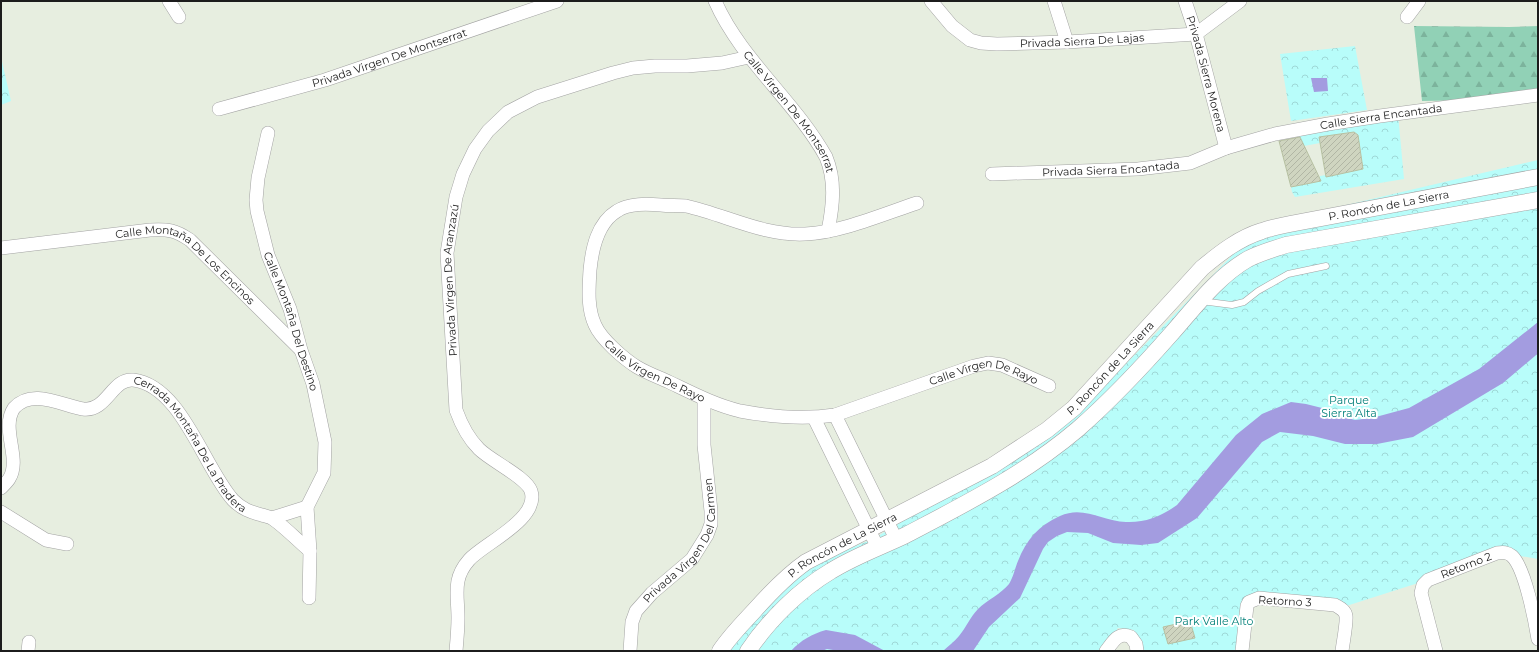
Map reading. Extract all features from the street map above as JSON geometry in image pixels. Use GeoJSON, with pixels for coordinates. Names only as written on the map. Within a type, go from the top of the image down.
{"type":"FeatureCollection","features":[{"type":"Feature","properties":{"kind":"street"},"geometry":{"type":"LineString","coordinates":[[169,1],[179,17]]}},
{"type":"Feature","properties":{"kind":"street","name":"Privada Virgen De Montserrat"},"geometry":{"type":"LineString","coordinates":[[219,109],[325,80],[557,1]]}},
{"type":"Feature","properties":{"kind":"street","name":"Calle Virgen De Montserrat"},"geometry":{"type":"LineString","coordinates":[[715,1],[723,18],[749,57],[788,103],[826,156],[830,166],[833,185],[833,206],[828,231]]}},
{"type":"Feature","properties":{"kind":"street","name":"Privada Sierra De Lajas"},"geometry":{"type":"LineString","coordinates":[[930,1],[952,26],[970,40],[981,43],[1067,42],[1196,34]]}},
{"type":"Feature","properties":{"kind":"street"},"geometry":{"type":"LineString","coordinates":[[1054,1],[1067,42]]}},
{"type":"Feature","properties":{"kind":"street","name":"Privada Sierra Morena"},"geometry":{"type":"LineString","coordinates":[[1185,1],[1196,34],[1226,148]]}},
{"type":"Feature","properties":{"kind":"street"},"geometry":{"type":"LineString","coordinates":[[1196,34],[1240,1]]}},
{"type":"Feature","properties":{"kind":"street"},"geometry":{"type":"LineString","coordinates":[[1407,17],[1419,1]]}},
{"type":"Feature","properties":{"kind":"street","name":"Privada Virgen De Aranzazú"},"geometry":{"type":"LineString","coordinates":[[456,651],[458,617],[456,594],[457,582],[461,570],[470,559],[518,522],[528,511],[531,499],[531,491],[525,483],[479,449],[462,425],[456,410],[447,253],[456,197],[463,174],[475,149],[488,131],[508,112],[537,97],[632,68],[715,64],[749,57]]}},
{"type":"Feature","properties":{"kind":"street","name":"Calle Sierra Encantada"},"geometry":{"type":"LineString","coordinates":[[1226,148],[1275,134],[1328,124],[1538,95]]}},
{"type":"Feature","properties":{"kind":"street","name":"Calle Montaña Del Destino"},"geometry":{"type":"LineString","coordinates":[[268,133],[258,178],[257,211],[268,255],[290,308],[313,384],[324,442],[324,474],[307,506]]}},
{"type":"Feature","properties":{"kind":"street","name":"Privada Sierra Encantada"},"geometry":{"type":"LineString","coordinates":[[992,174],[1138,169],[1166,166],[1190,163],[1226,148]]}},
{"type":"Feature","properties":{"kind":"street","name":"P. Roncón de La Sierra"},"geometry":{"type":"LineString","coordinates":[[720,651],[738,628],[793,571],[818,555],[992,466],[1047,430],[1074,408],[1202,268],[1216,256],[1242,240],[1262,231],[1297,223],[1538,177]]}},
{"type":"Feature","properties":{"kind":"street","name":"P. Roncón de La Sierra"},"geometry":{"type":"LineString","coordinates":[[748,651],[781,611],[806,589],[832,570],[896,539],[1004,482],[1055,447],[1078,429],[1157,349],[1221,280],[1248,259],[1263,252],[1286,245],[1538,200]]}},
{"type":"Feature","properties":{"kind":"street","name":"Calle Virgen De Rayo"},"geometry":{"type":"LineString","coordinates":[[917,203],[828,231],[806,234],[789,234],[770,231],[685,206],[648,204],[630,206],[616,211],[597,234],[592,251],[589,293],[590,311],[595,326],[602,337],[636,366],[704,399],[738,410],[770,416],[814,418],[835,415],[974,366],[988,363],[1002,365],[1048,386]]}},
{"type":"Feature","properties":{"kind":"street","name":"Calle Montaña De Los Encinos"},"geometry":{"type":"LineString","coordinates":[[1,248],[150,230],[178,232],[190,240],[302,350]]}},
{"type":"Feature","properties":{"kind":"street"},"geometry":{"type":"LineString","coordinates":[[1162,312],[1178,326]]}},
{"type":"Feature","properties":{"kind":"street","name":"Cerrada Montaña De La Pradera"},"geometry":{"type":"LineString","coordinates":[[1,488],[9,478],[12,471],[8,428],[10,416],[22,401],[30,398],[40,398],[84,409],[94,408],[103,402],[121,383],[132,380],[149,384],[159,391],[173,405],[193,435],[219,480],[240,507],[272,518]]}},
{"type":"Feature","properties":{"kind":"street","name":"Privada Virgen Del Carmen"},"geometry":{"type":"LineString","coordinates":[[630,651],[632,622],[636,612],[652,593],[692,559],[701,546],[711,524],[712,511],[704,445],[704,399]]}},
{"type":"Feature","properties":{"kind":"street"},"geometry":{"type":"LineString","coordinates":[[835,415],[888,520],[896,539]]}},
{"type":"Feature","properties":{"kind":"street"},"geometry":{"type":"LineString","coordinates":[[814,418],[870,529],[878,548]]}},
{"type":"Feature","properties":{"kind":"street"},"geometry":{"type":"LineString","coordinates":[[272,518],[307,506],[310,551],[309,598]]}},
{"type":"Feature","properties":{"kind":"street"},"geometry":{"type":"LineString","coordinates":[[1,512],[46,540],[67,544]]}},
{"type":"Feature","properties":{"kind":"street"},"geometry":{"type":"LineString","coordinates":[[272,518],[310,551]]}},
{"type":"Feature","properties":{"kind":"street","name":"Retorno 2"},"geometry":{"type":"LineString","coordinates":[[1436,651],[1424,604],[1422,590],[1426,582],[1497,552],[1504,552],[1513,557],[1521,572],[1538,639]]}},
{"type":"Feature","properties":{"kind":"street","name":"Retorno 3"},"geometry":{"type":"LineString","coordinates":[[1242,651],[1249,602],[1259,598],[1335,605],[1344,611],[1346,617],[1342,651]]}},
{"type":"Feature","properties":{"kind":"street"},"geometry":{"type":"LineString","coordinates":[[1106,651],[1118,636],[1123,634],[1131,637],[1136,647]]}},
{"type":"Feature","properties":{"kind":"lane"},"geometry":{"type":"LineString","coordinates":[[1200,301],[1232,305],[1244,302],[1258,291],[1288,274],[1326,266]]}},
{"type":"Feature","properties":{"kind":"green space"},"geometry":{"type":"Polygon","coordinates":[[[1414,26],[1538,26],[1538,90],[1478,100],[1422,101],[1414,26]]]}},
{"type":"Feature","properties":{"kind":"green space"},"geometry":{"type":"Polygon","coordinates":[[[1355,46],[1367,110],[1291,121],[1280,54],[1355,46]]]}},
{"type":"Feature","properties":{"kind":"green space"},"geometry":{"type":"Polygon","coordinates":[[[1,57],[11,101],[1,105],[1,57]]]}},
{"type":"Feature","properties":{"kind":"green space"},"geometry":{"type":"Polygon","coordinates":[[[1398,114],[1404,179],[1295,197],[1291,187],[1319,181],[1320,176],[1363,169],[1358,135],[1354,132],[1319,137],[1320,143],[1304,146],[1297,132],[1398,114]]]}},
{"type":"Feature","properties":{"kind":"green space","name":"Parque Sierra Alta"},"geometry":{"type":"Polygon","coordinates":[[[1538,160],[1538,559],[1509,554],[1340,608],[1259,598],[1246,615],[1242,651],[1139,651],[1134,630],[1118,628],[1103,651],[721,651],[793,571],[873,539],[1068,423],[1262,225],[1538,160]]]}},
{"type":"Feature","properties":{"kind":"shaded area"},"geometry":{"type":"Polygon","coordinates":[[[1311,78],[1327,78],[1328,91],[1314,92],[1311,78]]]}},
{"type":"Feature","properties":{"kind":"shaded area"},"geometry":{"type":"Polygon","coordinates":[[[1538,322],[1538,353],[1535,356],[1503,383],[1413,437],[1377,444],[1345,444],[1313,436],[1280,432],[1262,442],[1197,518],[1158,543],[1141,545],[1113,543],[1088,533],[1067,532],[1057,536],[1048,542],[1043,549],[1020,598],[989,627],[973,651],[943,651],[964,630],[978,609],[1009,584],[1021,553],[1029,540],[1034,534],[1052,520],[1068,513],[1077,512],[1093,514],[1126,522],[1147,520],[1177,505],[1236,435],[1262,414],[1291,402],[1322,408],[1337,415],[1355,420],[1372,418],[1409,408],[1479,369],[1538,322]]]}},
{"type":"Feature","properties":{"kind":"shaded area"},"geometry":{"type":"Polygon","coordinates":[[[826,630],[855,635],[885,651],[839,651],[827,649],[822,651],[791,651],[807,638],[826,630]]]}},
{"type":"Feature","properties":{"kind":"building"},"geometry":{"type":"Polygon","coordinates":[[[1354,132],[1358,135],[1363,169],[1326,177],[1319,137],[1354,132]]]}},
{"type":"Feature","properties":{"kind":"building"},"geometry":{"type":"Polygon","coordinates":[[[1300,137],[1321,181],[1291,187],[1279,141],[1300,137]]]}},
{"type":"Feature","properties":{"kind":"building"},"geometry":{"type":"Polygon","coordinates":[[[1190,621],[1195,638],[1168,644],[1163,627],[1190,621]]]}},
{"type":"Feature","properties":{"kind":"park label","name":"Park Valle Alto"},"geometry":{"type":"Point","coordinates":[1214,621]}}]}
